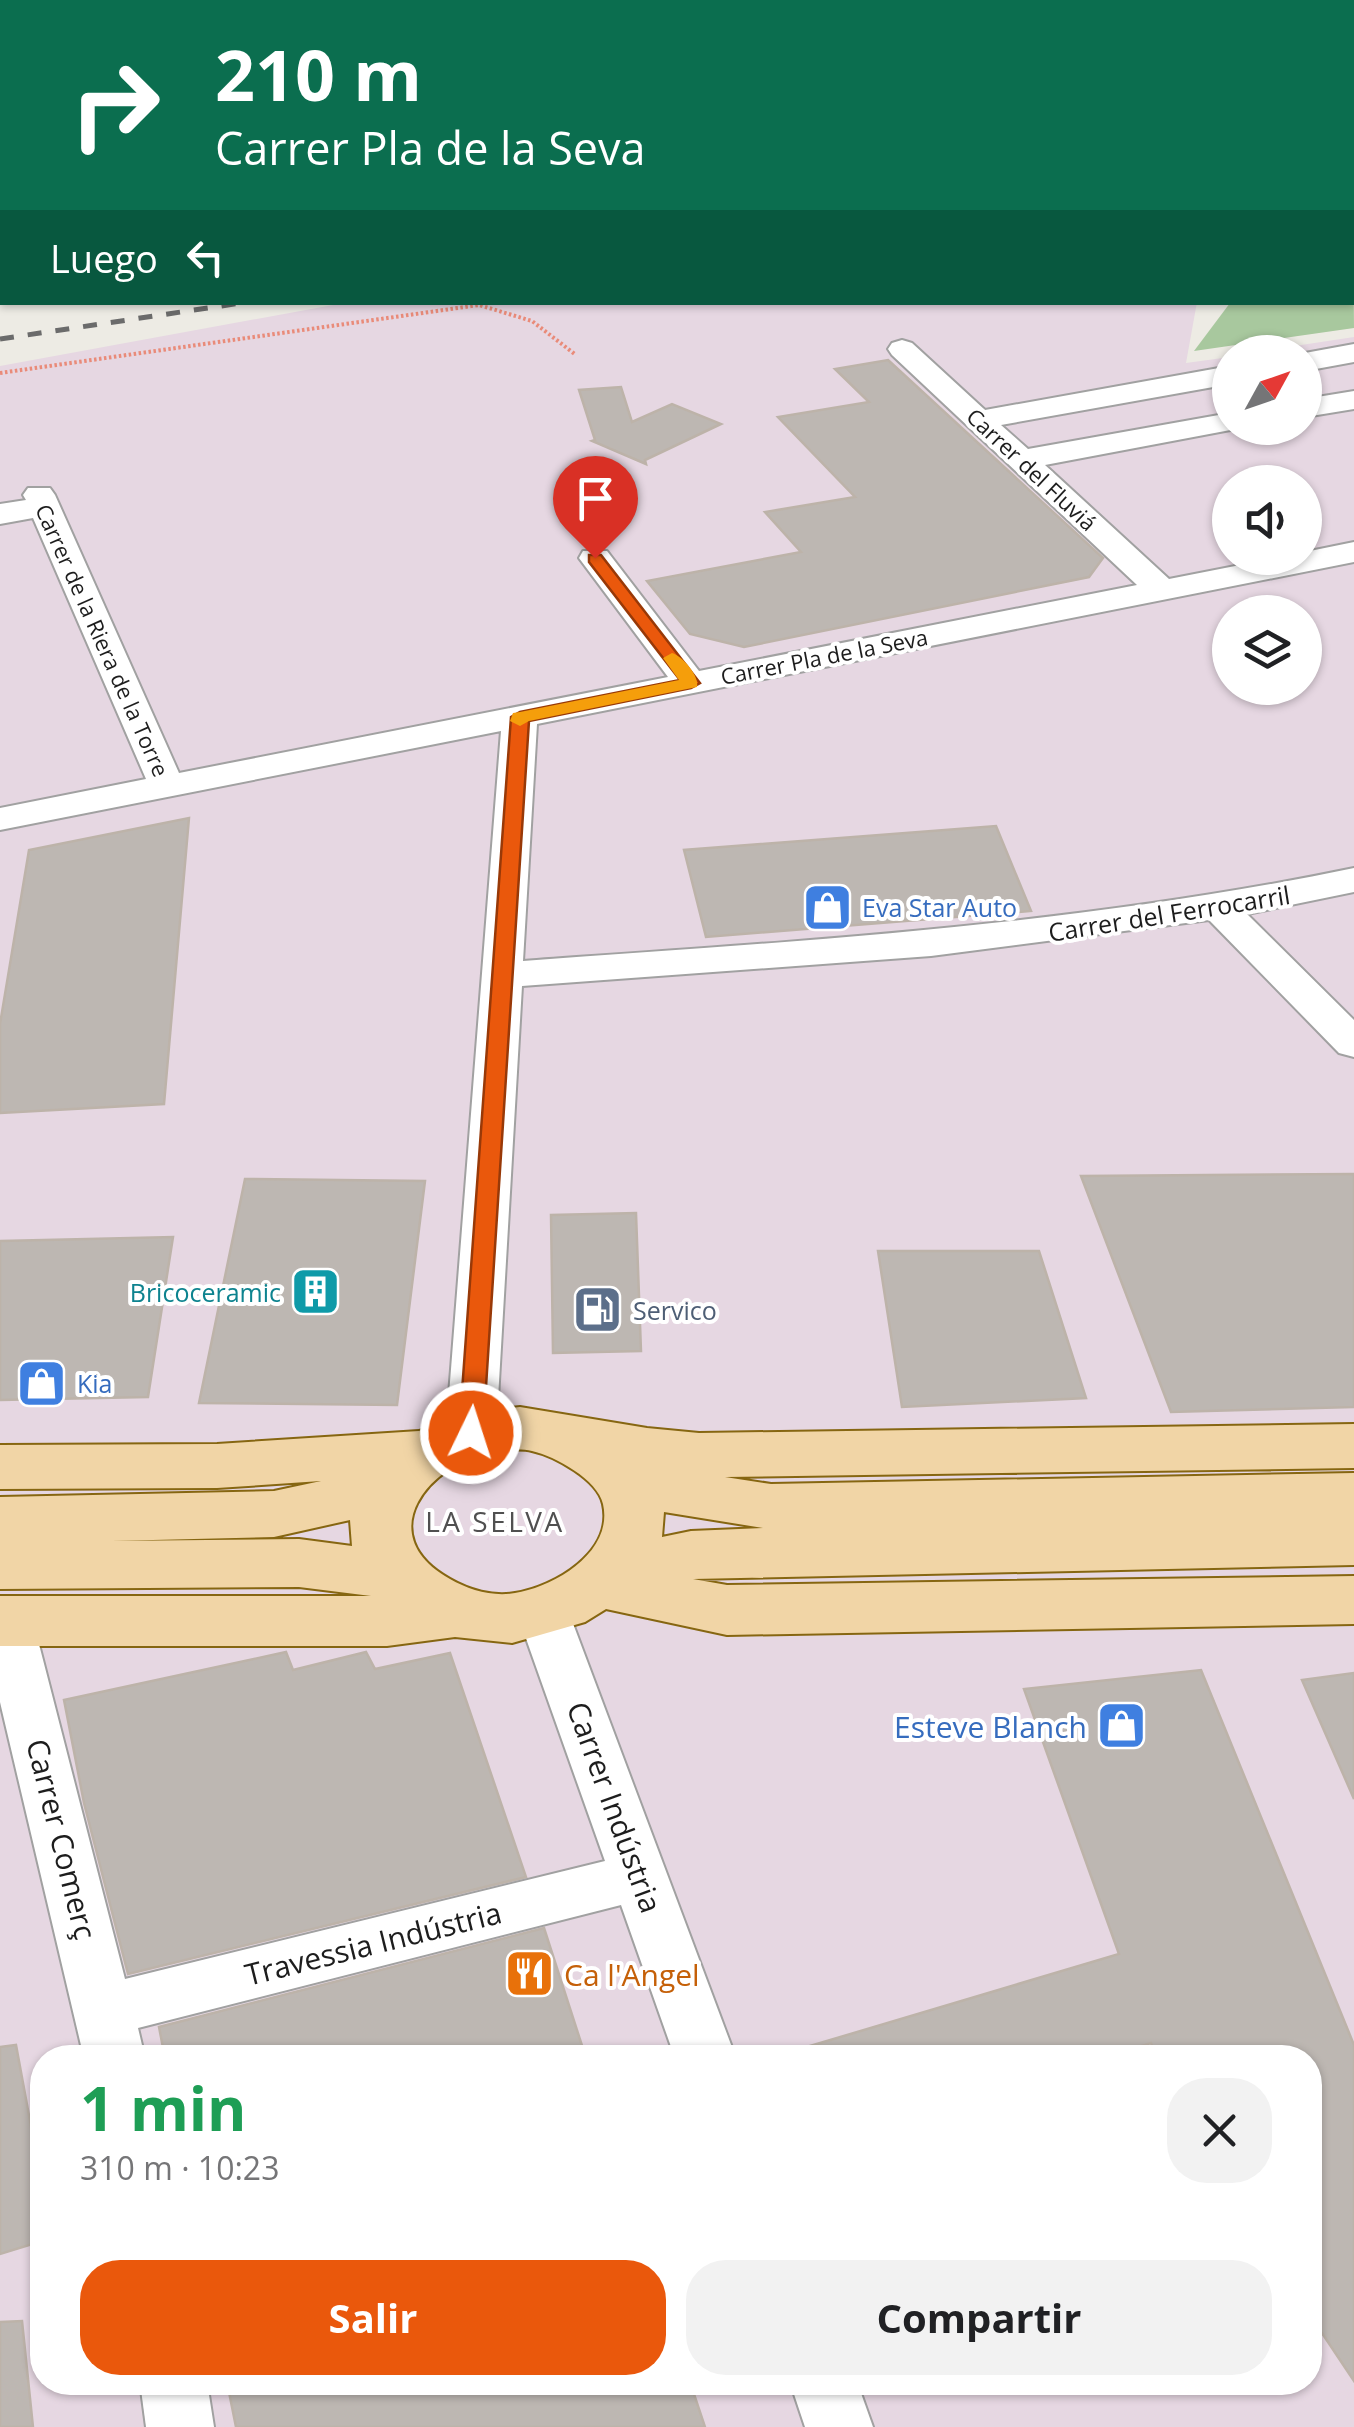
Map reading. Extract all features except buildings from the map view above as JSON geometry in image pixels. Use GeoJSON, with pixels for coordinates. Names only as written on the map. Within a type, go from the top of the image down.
{"type":"FeatureCollection","features":[{"type":"Feature","properties":{"kind":"main road"},"geometry":{"type":"LineString","coordinates":[[0,1520],[274,1514],[347,1498],[436,1450],[511,1428],[670,1453],[1354,1446]]}},
{"type":"Feature","properties":{"kind":"main road"},"geometry":{"type":"LineString","coordinates":[[549,1432],[581,1443],[608,1460],[626,1483],[634,1504],[636,1526],[629,1549],[609,1577]]}},
{"type":"Feature","properties":{"kind":"main road"},"geometry":{"type":"LineString","coordinates":[[0,1467],[217,1466],[436,1450]]}},
{"type":"Feature","properties":{"kind":"main road"},"geometry":{"type":"LineString","coordinates":[[436,1450],[394,1483],[380,1520],[381,1540],[399,1576],[425,1598],[459,1612]]}},
{"type":"Feature","properties":{"kind":"main road"},"geometry":{"type":"LineString","coordinates":[[626,1483],[771,1507],[1354,1496]]}},
{"type":"Feature","properties":{"kind":"main road"},"geometry":{"type":"LineString","coordinates":[[2,1602],[386,1621],[459,1612],[501,1617],[543,1613],[565,1606],[609,1577],[690,1555],[1354,1542]]}},
{"type":"Feature","properties":{"kind":"main road"},"geometry":{"type":"LineString","coordinates":[[2,1602],[299,1562],[399,1576]]}},
{"type":"Feature","properties":{"kind":"main road"},"geometry":{"type":"LineString","coordinates":[[609,1577],[728,1610],[1354,1600]]}},
{"type":"Feature","properties":{"kind":"street","name":"Carrer del Fluviá"},"geometry":{"type":"LineString","coordinates":[[902,349],[1162,590]]}},
{"type":"Feature","properties":{"kind":"street"},"geometry":{"type":"LineString","coordinates":[[1322,359],[1354,353]]}},
{"type":"Feature","properties":{"kind":"street"},"geometry":{"type":"LineString","coordinates":[[978,420],[1212,378]]}},
{"type":"Feature","properties":{"kind":"street"},"geometry":{"type":"LineString","coordinates":[[1322,405],[1354,400]]}},
{"type":"Feature","properties":{"kind":"street"},"geometry":{"type":"LineString","coordinates":[[1021,460],[1212,425]]}},
{"type":"Feature","properties":{"kind":"street","name":"Carrer de la Riera de la Torre"},"geometry":{"type":"LineString","coordinates":[[0,514],[41,501],[167,786]]}},
{"type":"Feature","properties":{"kind":"street","name":"Carrer Pla de la Seva"},"geometry":{"type":"LineString","coordinates":[[0,819],[1354,552]]}},
{"type":"Feature","properties":{"kind":"street"},"geometry":{"type":"LineString","coordinates":[[595,558],[691,683]]}},
{"type":"Feature","properties":{"kind":"street"},"geometry":{"type":"LineString","coordinates":[[436,1450],[504,975],[520,717]]}},
{"type":"Feature","properties":{"kind":"street","name":"Carrer del Ferrocarril"},"geometry":{"type":"LineString","coordinates":[[504,975],[1051,932],[1221,910],[1354,880]]}},
{"type":"Feature","properties":{"kind":"street"},"geometry":{"type":"LineString","coordinates":[[1221,910],[1354,1044]]}},
{"type":"Feature","properties":{"kind":"street","name":"Carrer Comerç"},"geometry":{"type":"LineString","coordinates":[[2,1602],[111,2034]]}},
{"type":"Feature","properties":{"kind":"street","name":"Carrer Indústria"},"geometry":{"type":"LineString","coordinates":[[543,1613],[701,2045]]}},
{"type":"Feature","properties":{"kind":"street","name":"Travessia Indústria"},"geometry":{"type":"LineString","coordinates":[[111,2034],[640,1876]]}},
{"type":"Feature","properties":{"kind":"street"},"geometry":{"type":"LineString","coordinates":[[175,2395],[180,2427]]}},
{"type":"Feature","properties":{"kind":"street"},"geometry":{"type":"LineString","coordinates":[[828,2395],[840,2427]]}},
{"type":"Feature","properties":{"kind":"path"},"geometry":{"type":"LineString","coordinates":[[0,373],[478,305],[496,307],[542,326],[576,356]]}},
{"type":"Feature","properties":{"kind":"shaded area"},"geometry":{"type":"Polygon","coordinates":[[[333,305],[1196,305],[1186,363],[1212,359],[1212,445],[1322,445],[1322,342],[1354,337],[1354,2427],[0,2427],[0,366],[333,305]]]}},
{"type":"Feature","properties":{"kind":"green space"},"geometry":{"type":"Polygon","coordinates":[[[1228,305],[1354,305],[1354,328],[1305,335],[1212,335],[1212,348],[1194,351],[1228,305]]]}},
{"type":"Feature","properties":{"kind":"railway"},"geometry":{"type":"LineString","coordinates":[[0,339],[228,305]]}},
{"type":"Feature","properties":{"kind":"slow traffic"},"geometry":{"type":"LineString","coordinates":[[520,721],[520,717],[691,683],[672,658]]}},
{"type":"Feature","properties":{"kind":"place","name":"Eva Star Auto"},"geometry":{"type":"Point","coordinates":[827,907]}},
{"type":"Feature","properties":{"kind":"place","name":"Bricoceramic"},"geometry":{"type":"Point","coordinates":[316,1292]}},
{"type":"Feature","properties":{"kind":"place","name":"Servico"},"geometry":{"type":"Point","coordinates":[598,1310]}},
{"type":"Feature","properties":{"kind":"place","name":"Kia"},"geometry":{"type":"Point","coordinates":[42,1383]}},
{"type":"Feature","properties":{"kind":"place","name":"Esteve Blanch"},"geometry":{"type":"Point","coordinates":[1122,1726]}},
{"type":"Feature","properties":{"kind":"place","name":"Ca l'Angel"},"geometry":{"type":"Point","coordinates":[529,1974]}},
{"type":"Feature","properties":{"kind":"district","name":"LA SELVA"},"geometry":{"type":"Point","coordinates":[495,1521]}},
{"type":"Feature","properties":{"kind":"route"},"geometry":{"type":"LineString","coordinates":[[471,1433],[520,717],[691,683],[595,558]]}}]}
